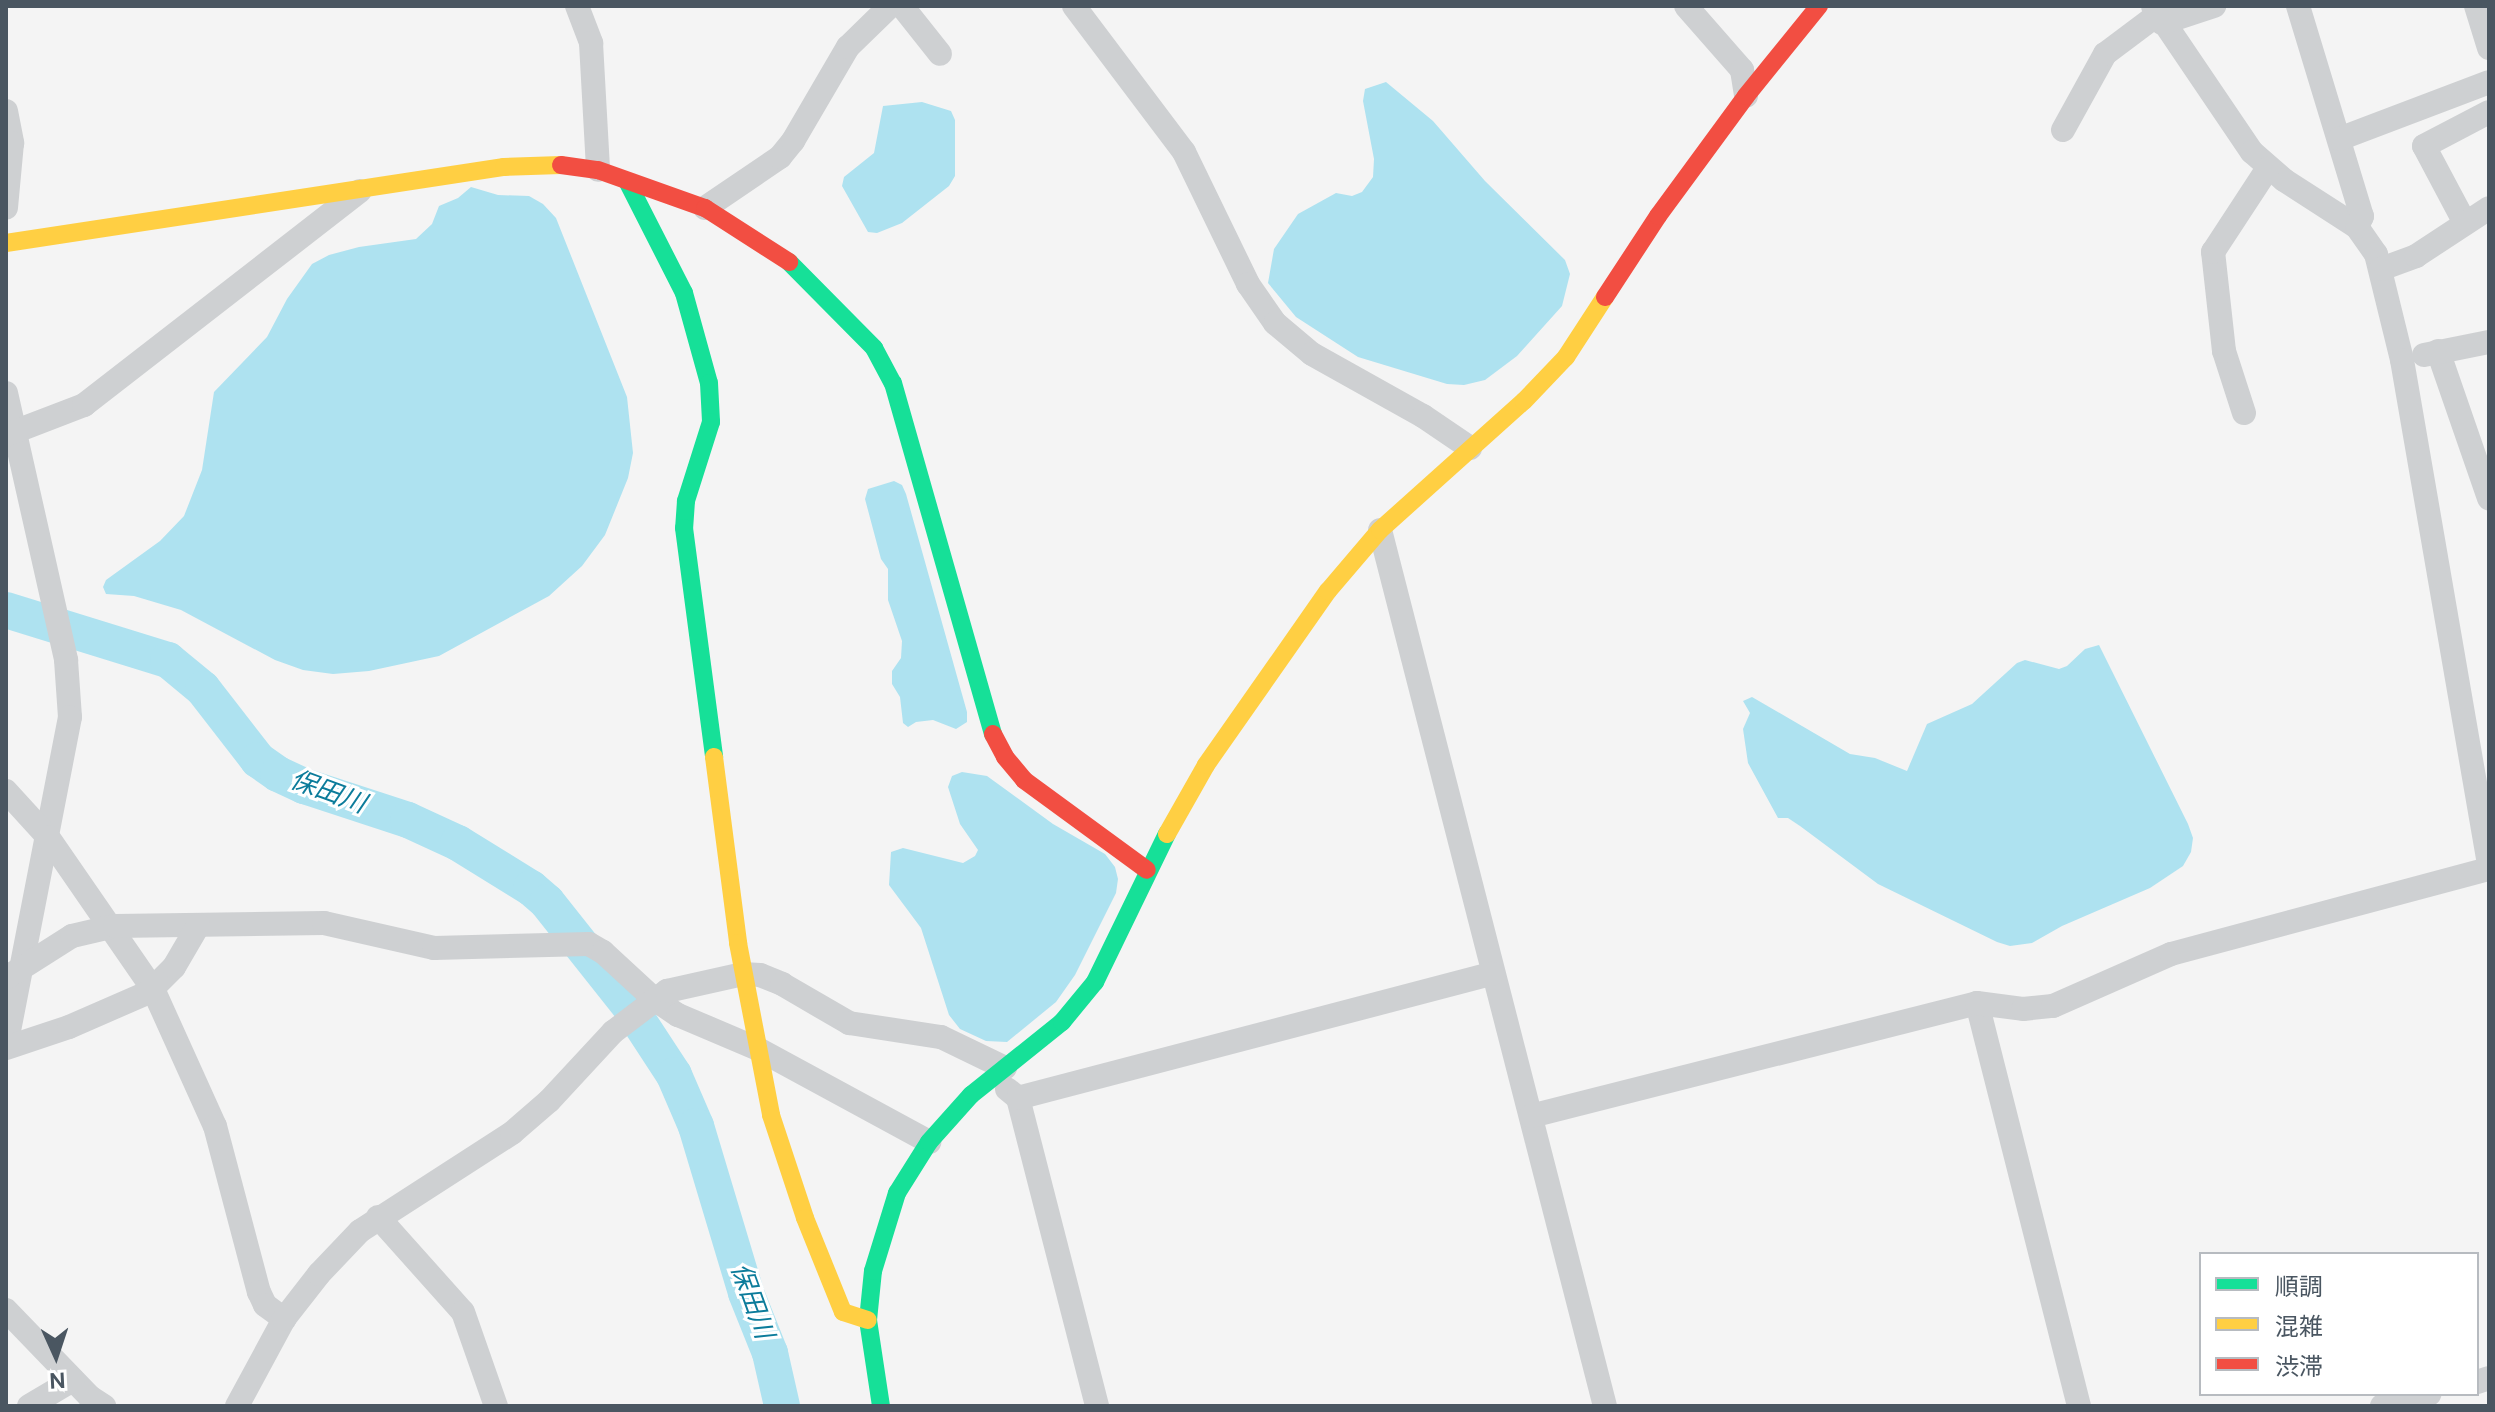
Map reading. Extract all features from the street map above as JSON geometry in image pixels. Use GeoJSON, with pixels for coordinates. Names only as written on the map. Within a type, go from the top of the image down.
{"type":"FeatureCollection","features":[{"type":"Feature","properties":{"kind":"street"},"geometry":{"type":"LineString","coordinates":[[577,6],[591,43],[598,170]]}},
{"type":"Feature","properties":{"kind":"street"},"geometry":{"type":"LineString","coordinates":[[705,208],[780,157],[793,141],[848,47],[890,6]]}},
{"type":"Feature","properties":{"kind":"street"},"geometry":{"type":"LineString","coordinates":[[902,6],[940,54]]}},
{"type":"Feature","properties":{"kind":"street"},"geometry":{"type":"LineString","coordinates":[[1074,6],[1184,152],[1248,284],[1275,323],[1312,354],[1423,416],[1470,448]]}},
{"type":"Feature","properties":{"kind":"street"},"geometry":{"type":"LineString","coordinates":[[1686,6],[1742,70],[1746,96]]}},
{"type":"Feature","properties":{"kind":"street"},"geometry":{"type":"LineString","coordinates":[[881,1406],[868,1320],[873,1271],[897,1193],[929,1142],[971,1095],[1062,1022],[1095,982],[1147,870],[1206,765],[1328,591],[1380,530],[1524,401],[1566,357],[1658,216],[1746,96],[1819,6]]}},
{"type":"Feature","properties":{"kind":"street"},"geometry":{"type":"LineString","coordinates":[[2063,130],[2105,54],[2157,15],[2214,6]]}},
{"type":"Feature","properties":{"kind":"street"},"geometry":{"type":"LineString","coordinates":[[2298,6],[2362,216],[2357,227]]}},
{"type":"Feature","properties":{"kind":"street"},"geometry":{"type":"LineString","coordinates":[[2476,6],[2489,48]]}},
{"type":"Feature","properties":{"kind":"street"},"geometry":{"type":"LineString","coordinates":[[1531,1116],[1977,1003],[2023,1009],[2053,1006],[2171,954],[2489,866],[2402,360],[2381,269],[2369,239],[2357,227],[2268,168],[2252,152],[2157,15]]}},
{"type":"Feature","properties":{"kind":"street"},"geometry":{"type":"LineString","coordinates":[[2339,139],[2487,87]]}},
{"type":"Feature","properties":{"kind":"street"},"geometry":{"type":"LineString","coordinates":[[6,111],[12,143],[6,208]]}},
{"type":"Feature","properties":{"kind":"street"},"geometry":{"type":"LineString","coordinates":[[2465,223],[2424,146],[2489,112]]}},
{"type":"Feature","properties":{"kind":"street"},"geometry":{"type":"LineString","coordinates":[[6,243],[504,167],[548,163],[598,170],[705,208],[783,256],[874,348],[893,383],[906,420],[987,722],[1005,757],[1024,780],[1147,870]]}},
{"type":"Feature","properties":{"kind":"street"},"geometry":{"type":"LineString","coordinates":[[2244,413],[2224,351],[2213,252],[2268,168]]}},
{"type":"Feature","properties":{"kind":"street"},"geometry":{"type":"LineString","coordinates":[[628,183],[684,293],[709,383],[711,422],[686,501],[684,528],[743,974],[778,1144],[843,1312],[868,1320]]}},
{"type":"Feature","properties":{"kind":"street"},"geometry":{"type":"LineString","coordinates":[[11,434],[84,405],[360,191]]}},
{"type":"Feature","properties":{"kind":"street"},"geometry":{"type":"LineString","coordinates":[[2381,269],[2416,256],[2489,208]]}},
{"type":"Feature","properties":{"kind":"street"},"geometry":{"type":"LineString","coordinates":[[2402,360],[2489,342]]}},
{"type":"Feature","properties":{"kind":"street"},"geometry":{"type":"LineString","coordinates":[[2438,351],[2489,498]]}},
{"type":"Feature","properties":{"kind":"street"},"geometry":{"type":"LineString","coordinates":[[6,393],[11,434],[66,660],[70,717],[48,837],[15,971],[6,1047],[69,1027],[153,989],[174,967],[198,926]]}},
{"type":"Feature","properties":{"kind":"street"},"geometry":{"type":"LineString","coordinates":[[1380,530],[1605,1406]]}},
{"type":"Feature","properties":{"kind":"street"},"geometry":{"type":"LineString","coordinates":[[6,791],[48,837],[153,989],[215,1126],[259,1292],[265,1305],[284,1319]]}},
{"type":"Feature","properties":{"kind":"street"},"geometry":{"type":"LineString","coordinates":[[15,971],[72,936],[109,927],[324,923],[434,948],[580,944],[603,952],[654,999],[678,1015],[758,1049],[929,1142]]}},
{"type":"Feature","properties":{"kind":"street"},"geometry":{"type":"LineString","coordinates":[[237,1406],[284,1319],[319,1274],[378,1217],[512,1133],[549,1101],[613,1032],[654,999],[688,984],[743,974],[760,975],[782,984],[849,1023],[941,1037],[999,1073],[1018,1098],[1097,1406]]}},
{"type":"Feature","properties":{"kind":"street"},"geometry":{"type":"LineString","coordinates":[[1018,1098],[1492,974]]}},
{"type":"Feature","properties":{"kind":"street"},"geometry":{"type":"LineString","coordinates":[[1977,1003],[2079,1406]]}},
{"type":"Feature","properties":{"kind":"street"},"geometry":{"type":"LineString","coordinates":[[378,1217],[463,1312],[496,1406]]}},
{"type":"Feature","properties":{"kind":"street"},"geometry":{"type":"LineString","coordinates":[[6,1310],[73,1380],[104,1406]]}},
{"type":"Feature","properties":{"kind":"street"},"geometry":{"type":"LineString","coordinates":[[29,1406],[73,1380]]}},
{"type":"Feature","properties":{"kind":"street"},"geometry":{"type":"LineString","coordinates":[[2382,1406],[2421,1396]]}},
{"type":"Feature","properties":{"kind":"water"},"geometry":{"type":"Polygon","coordinates":[[[1386,82],[1433,121],[1485,181],[1565,260],[1570,274],[1562,306],[1517,356],[1485,380],[1464,385],[1447,384],[1358,357],[1296,317],[1268,283],[1274,249],[1298,214],[1336,193],[1352,196],[1362,192],[1373,177],[1374,159],[1363,101],[1365,89],[1386,82]]]}},
{"type":"Feature","properties":{"kind":"water"},"geometry":{"type":"Polygon","coordinates":[[[922,102],[951,111],[955,120],[955,176],[949,186],[902,223],[877,233],[868,232],[842,186],[844,177],[874,153],[883,106],[922,102]]]}},
{"type":"Feature","properties":{"kind":"water"},"geometry":{"type":"Polygon","coordinates":[[[471,187],[498,195],[529,196],[543,204],[556,218],[627,397],[633,453],[628,478],[605,535],[582,566],[549,596],[439,656],[369,671],[333,674],[303,670],[275,660],[181,610],[134,596],[106,594],[103,587],[106,580],[160,541],[184,516],[202,470],[214,392],[267,337],[287,299],[312,264],[329,255],[359,247],[416,239],[432,224],[439,206],[458,198],[471,187]]]}},
{"type":"Feature","properties":{"kind":"water"},"geometry":{"type":"Polygon","coordinates":[[[894,481],[902,485],[906,494],[967,712],[967,722],[956,729],[933,720],[916,722],[908,727],[903,723],[900,697],[892,684],[892,671],[901,658],[902,641],[888,600],[888,569],[881,559],[865,499],[868,489],[894,481]]]}},
{"type":"Feature","properties":{"kind":"water"},"geometry":{"type":"Polygon","coordinates":[[[2099,645],[2188,824],[2193,838],[2191,852],[2183,866],[2150,888],[2062,926],[2032,943],[2010,946],[1997,942],[1878,884],[1788,818],[1778,818],[1748,763],[1743,729],[1750,713],[1743,701],[1752,697],[1850,754],[1875,758],[1907,771],[1927,724],[1972,704],[2017,663],[2025,660],[2059,669],[2067,666],[2085,649],[2099,645]]]}},
{"type":"Feature","properties":{"kind":"water"},"geometry":{"type":"Polygon","coordinates":[[[962,772],[987,776],[1053,824],[1105,854],[1115,867],[1118,879],[1116,893],[1075,975],[1056,1002],[1007,1042],[986,1041],[960,1029],[949,1015],[921,928],[889,885],[891,852],[903,848],[963,863],[975,856],[978,850],[960,824],[948,787],[952,776],[962,772]]]}},
{"type":"Feature","properties":{"kind":"waterway","name":"保田川"},"geometry":{"type":"LineString","coordinates":[[6,610],[168,660],[203,689],[258,760],[278,774],[304,786],[408,820],[458,843],[531,888],[547,902],[631,1008]]}},
{"type":"Feature","properties":{"kind":"waterway","name":"保田川"},"geometry":{"type":"LineString","coordinates":[[640,1023],[674,1075],[696,1126],[746,1293],[770,1353],[782,1406]]}},
{"type":"Feature","properties":{"kind":"traffic: fast"},"geometry":{"type":"LineString","coordinates":[[628,183],[684,293],[709,383],[711,422],[686,501],[684,528],[714,757]]}},
{"type":"Feature","properties":{"kind":"traffic: fast"},"geometry":{"type":"LineString","coordinates":[[789,262],[874,348],[893,383],[993,734]]}},
{"type":"Feature","properties":{"kind":"traffic: fast"},"geometry":{"type":"LineString","coordinates":[[881,1406],[868,1320],[873,1271],[897,1193],[929,1142],[971,1095],[1062,1022],[1095,982],[1167,834]]}},
{"type":"Feature","properties":{"kind":"traffic: slow"},"geometry":{"type":"LineString","coordinates":[[6,243],[504,167],[561,165]]}},
{"type":"Feature","properties":{"kind":"traffic: slow"},"geometry":{"type":"LineString","coordinates":[[1167,834],[1206,765],[1328,591],[1380,530],[1524,401],[1566,357],[1605,297]]}},
{"type":"Feature","properties":{"kind":"traffic: slow"},"geometry":{"type":"LineString","coordinates":[[714,757],[738,943],[771,1115],[805,1218],[843,1312],[868,1320]]}},
{"type":"Feature","properties":{"kind":"traffic: jam"},"geometry":{"type":"LineString","coordinates":[[1605,297],[1658,216],[1746,96],[1819,6]]}},
{"type":"Feature","properties":{"kind":"traffic: jam"},"geometry":{"type":"LineString","coordinates":[[561,165],[598,170],[705,208],[789,262]]}},
{"type":"Feature","properties":{"kind":"traffic: jam"},"geometry":{"type":"LineString","coordinates":[[993,734],[1005,757],[1024,780],[1147,870]]}}]}
